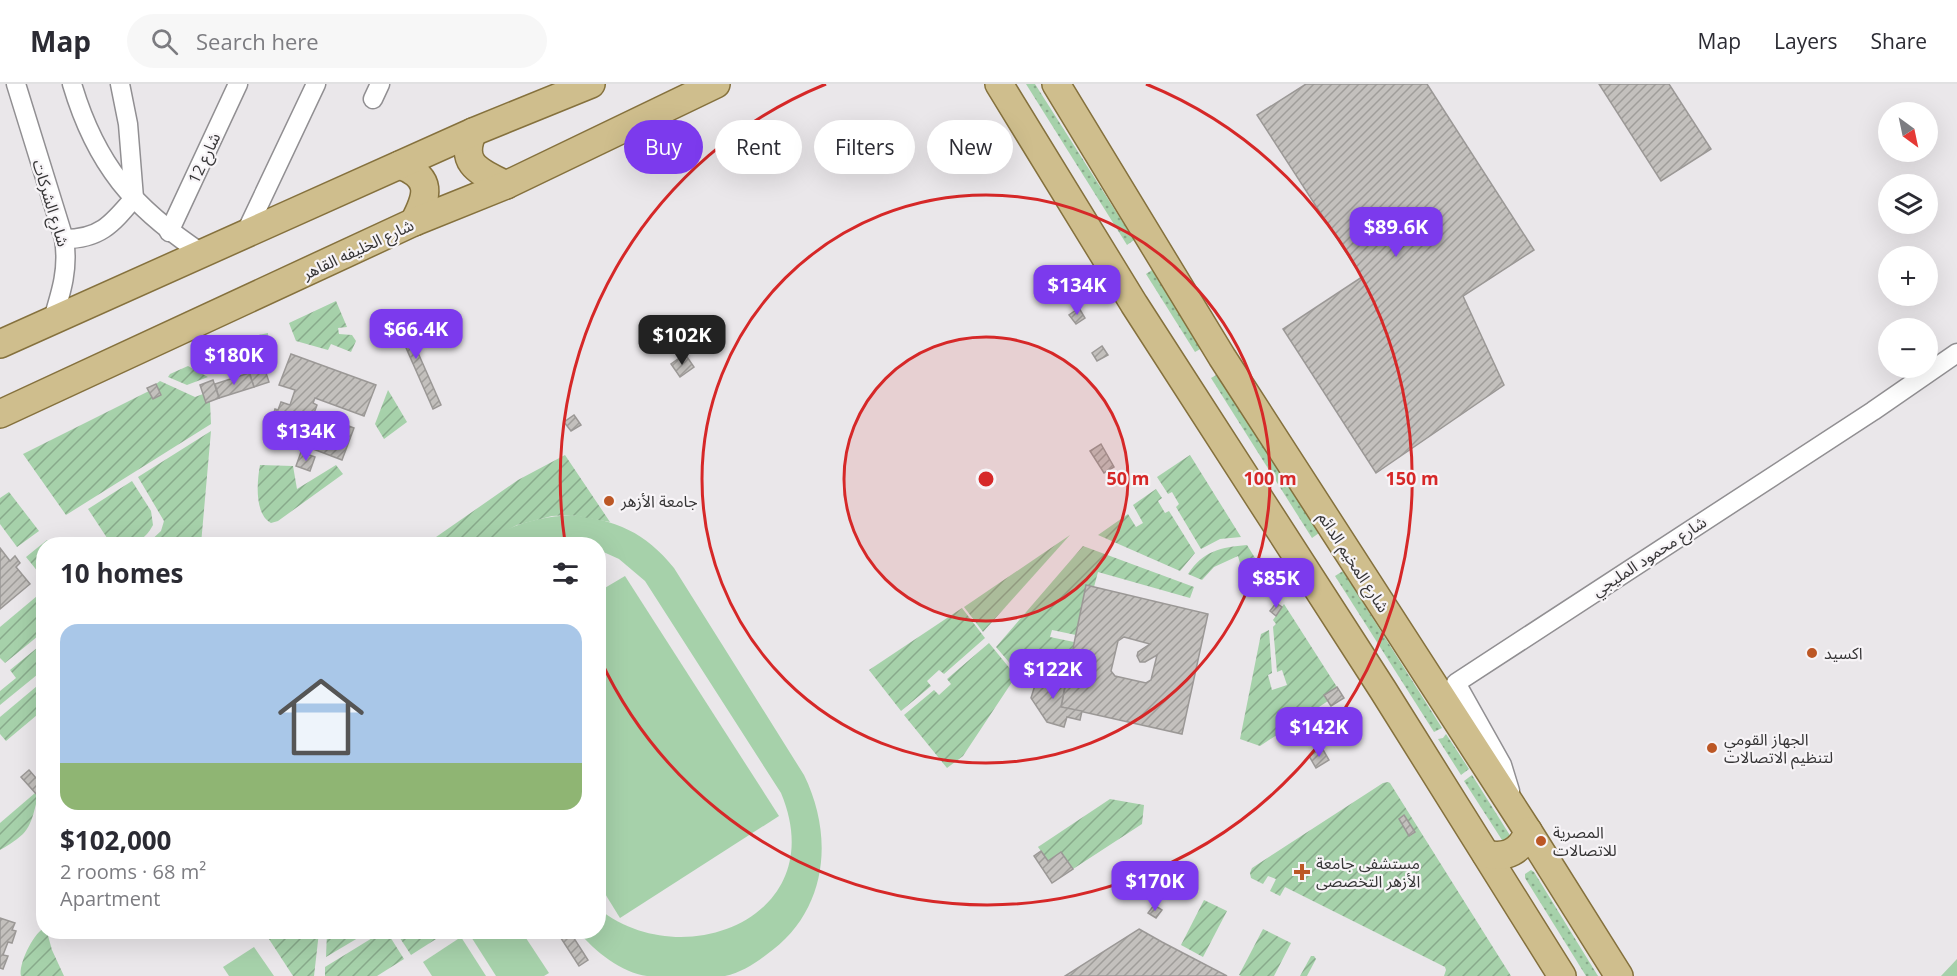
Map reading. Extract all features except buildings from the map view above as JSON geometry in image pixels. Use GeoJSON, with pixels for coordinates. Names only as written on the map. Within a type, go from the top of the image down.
{"type":"FeatureCollection","features":[{"type":"Feature","properties":{"kind":"main road"},"geometry":{"type":"LineString","coordinates":[[0,344],[473,132],[591,84]]}},
{"type":"Feature","properties":{"kind":"main road","name":"شارع الخليفه القاهر"},"geometry":{"type":"LineString","coordinates":[[0,414],[414,222],[506,185],[716,84]]}},
{"type":"Feature","properties":{"kind":"main road"},"geometry":{"type":"LineString","coordinates":[[999,84],[1134,304],[1383,690],[1562,976]]}},
{"type":"Feature","properties":{"kind":"main road","name":"شارع المخيم الدائم"},"geometry":{"type":"LineString","coordinates":[[1056,84],[1222,357],[1619,976]]}},
{"type":"Feature","properties":{"kind":"main road"},"geometry":{"type":"LineString","coordinates":[[473,132],[468,146],[471,163],[479,171],[506,185]]}},
{"type":"Feature","properties":{"kind":"main road"},"geometry":{"type":"LineString","coordinates":[[400,165],[418,175],[424,186],[425,198],[414,222]]}},
{"type":"Feature","properties":{"kind":"main road"},"geometry":{"type":"LineString","coordinates":[[1183,380],[1222,357]]}},
{"type":"Feature","properties":{"kind":"main road"},"geometry":{"type":"LineString","coordinates":[[1486,854],[1499,857],[1513,853],[1523,844],[1528,831]]}},
{"type":"Feature","properties":{"kind":"street","name":"شارع الشركات"},"geometry":{"type":"LineString","coordinates":[[16,84],[64,239],[67,268],[52,322]]}},
{"type":"Feature","properties":{"kind":"street"},"geometry":{"type":"LineString","coordinates":[[72,84],[93,141],[117,179],[169,232],[203,254]]}},
{"type":"Feature","properties":{"kind":"street"},"geometry":{"type":"LineString","coordinates":[[64,239],[78,239],[104,230],[114,222],[134,198],[128,124],[120,84]]}},
{"type":"Feature","properties":{"kind":"street","name":"شارع 12"},"geometry":{"type":"LineString","coordinates":[[169,232],[238,84]]}},
{"type":"Feature","properties":{"kind":"street"},"geometry":{"type":"LineString","coordinates":[[244,236],[316,84]]}},
{"type":"Feature","properties":{"kind":"street","name":"شارع محمود المليجي"},"geometry":{"type":"LineString","coordinates":[[1512,807],[1509,785],[1502,765],[1456,683],[1873,411],[1957,353]]}},
{"type":"Feature","properties":{"kind":"green space"},"geometry":{"type":"Polygon","coordinates":[[[1026,84],[1035,84],[1134,240],[1127,245],[1026,84]]]}},
{"type":"Feature","properties":{"kind":"green space"},"geometry":{"type":"Polygon","coordinates":[[[1152,270],[1202,348],[1195,352],[1146,274],[1152,270]]]}},
{"type":"Feature","properties":{"kind":"green space"},"geometry":{"type":"Polygon","coordinates":[[[336,301],[347,327],[338,328],[339,334],[352,335],[356,341],[351,352],[331,344],[328,350],[296,341],[289,323],[336,301]]]}},
{"type":"Feature","properties":{"kind":"green space"},"geometry":{"type":"Polygon","coordinates":[[[268,333],[267,356],[250,362],[254,336],[268,333]]]}},
{"type":"Feature","properties":{"kind":"green space"},"geometry":{"type":"Polygon","coordinates":[[[188,366],[208,377],[187,385],[168,377],[170,374],[188,366]]]}},
{"type":"Feature","properties":{"kind":"green space"},"geometry":{"type":"Polygon","coordinates":[[[1218,374],[1319,533],[1312,538],[1211,378],[1218,374]]]}},
{"type":"Feature","properties":{"kind":"green space"},"geometry":{"type":"Polygon","coordinates":[[[160,381],[195,397],[203,394],[210,402],[211,424],[66,515],[23,454],[149,391],[161,395],[156,384],[160,381]]]}},
{"type":"Feature","properties":{"kind":"green space"},"geometry":{"type":"Polygon","coordinates":[[[388,390],[407,422],[384,439],[375,424],[388,390]]]}},
{"type":"Feature","properties":{"kind":"green space"},"geometry":{"type":"Polygon","coordinates":[[[211,431],[202,537],[155,537],[161,531],[164,521],[138,477],[211,431]]]}},
{"type":"Feature","properties":{"kind":"green space"},"geometry":{"type":"Polygon","coordinates":[[[565,455],[610,522],[571,515],[552,516],[517,525],[494,537],[436,537],[518,480],[565,455]]]}},
{"type":"Feature","properties":{"kind":"green space"},"geometry":{"type":"Polygon","coordinates":[[[1190,455],[1241,537],[1220,539],[1201,549],[1176,507],[1179,504],[1172,492],[1168,494],[1157,477],[1190,455]]]}},
{"type":"Feature","properties":{"kind":"green space"},"geometry":{"type":"Polygon","coordinates":[[[260,465],[293,466],[297,489],[336,465],[343,474],[278,521],[271,523],[266,519],[259,505],[260,465]]]}},
{"type":"Feature","properties":{"kind":"green space"},"geometry":{"type":"Polygon","coordinates":[[[132,481],[151,511],[153,525],[144,537],[106,537],[88,509],[132,481]]]}},
{"type":"Feature","properties":{"kind":"green space"},"geometry":{"type":"Polygon","coordinates":[[[1156,489],[1162,498],[1158,501],[1165,513],[1169,511],[1195,553],[1180,571],[1098,535],[1128,514],[1136,527],[1143,523],[1133,505],[1156,489]]]}},
{"type":"Feature","properties":{"kind":"green space"},"geometry":{"type":"Polygon","coordinates":[[[9,492],[39,531],[17,547],[0,524],[0,498],[9,492]]]}},
{"type":"Feature","properties":{"kind":"green space"},"geometry":{"type":"Polygon","coordinates":[[[571,515],[616,524],[641,537],[663,556],[674,568],[804,775],[814,799],[820,824],[822,849],[820,873],[813,896],[802,918],[786,938],[747,968],[736,973],[725,976],[638,974],[609,960],[586,939],[606,939],[606,913],[633,928],[670,937],[707,934],[741,923],[768,902],[786,873],[792,836],[781,793],[645,581],[619,559],[606,553],[606,537],[491,537],[524,523],[571,515]]]}},
{"type":"Feature","properties":{"kind":"green space"},"geometry":{"type":"Polygon","coordinates":[[[1070,535],[983,632],[964,607],[1070,535]]]}},
{"type":"Feature","properties":{"kind":"green space"},"geometry":{"type":"Polygon","coordinates":[[[1247,545],[1263,571],[1260,573],[1254,574],[1246,571],[1241,567],[1238,556],[1214,567],[1202,580],[1188,574],[1206,555],[1229,547],[1247,545]]]}},
{"type":"Feature","properties":{"kind":"green space"},"geometry":{"type":"Polygon","coordinates":[[[1083,546],[1194,587],[1190,598],[1098,572],[1094,587],[1086,586],[1076,635],[1052,630],[1050,637],[1074,642],[1067,675],[1049,670],[1047,675],[1019,674],[996,647],[1083,546]]]}},
{"type":"Feature","properties":{"kind":"green space"},"geometry":{"type":"Polygon","coordinates":[[[36,549],[36,569],[26,557],[36,549]]]}},
{"type":"Feature","properties":{"kind":"green space"},"geometry":{"type":"Polygon","coordinates":[[[1343,571],[1442,728],[1434,732],[1335,576],[1343,571]]]}},
{"type":"Feature","properties":{"kind":"green space"},"geometry":{"type":"Polygon","coordinates":[[[625,576],[779,816],[620,918],[606,895],[606,587],[625,576]]]}},
{"type":"Feature","properties":{"kind":"green space"},"geometry":{"type":"Polygon","coordinates":[[[36,597],[36,638],[5,663],[0,658],[0,627],[36,597]]]}},
{"type":"Feature","properties":{"kind":"green space"},"geometry":{"type":"Polygon","coordinates":[[[1284,604],[1337,687],[1328,701],[1260,746],[1240,739],[1261,634],[1269,630],[1272,673],[1268,675],[1272,690],[1287,685],[1282,670],[1277,672],[1273,627],[1276,624],[1273,620],[1284,604]]]}},
{"type":"Feature","properties":{"kind":"green space"},"geometry":{"type":"Polygon","coordinates":[[[962,608],[985,638],[944,674],[939,670],[927,681],[931,686],[901,711],[869,670],[962,608]]]}},
{"type":"Feature","properties":{"kind":"green space"},"geometry":{"type":"Polygon","coordinates":[[[989,643],[1016,676],[963,756],[947,768],[904,715],[934,690],[939,695],[951,684],[947,679],[989,643]]]}},
{"type":"Feature","properties":{"kind":"green space"},"geometry":{"type":"Polygon","coordinates":[[[36,649],[36,676],[0,705],[0,691],[16,678],[10,670],[36,649]]]}},
{"type":"Feature","properties":{"kind":"green space"},"geometry":{"type":"Polygon","coordinates":[[[36,687],[36,716],[6,741],[0,734],[0,717],[36,687]]]}},
{"type":"Feature","properties":{"kind":"green space"},"geometry":{"type":"Polygon","coordinates":[[[1446,734],[1469,769],[1461,775],[1438,739],[1443,738],[1446,734]]]}},
{"type":"Feature","properties":{"kind":"green space"},"geometry":{"type":"Polygon","coordinates":[[[1472,775],[1511,837],[1510,840],[1502,840],[1464,781],[1472,775]]]}},
{"type":"Feature","properties":{"kind":"green space"},"geometry":{"type":"Polygon","coordinates":[[[1383,783],[1390,783],[1511,976],[1444,976],[1445,967],[1285,887],[1280,896],[1270,891],[1276,879],[1268,876],[1263,884],[1251,878],[1252,868],[1383,783]],[[1404,815],[1399,819],[1410,836],[1415,832],[1404,815]]]}},
{"type":"Feature","properties":{"kind":"green space"},"geometry":{"type":"Polygon","coordinates":[[[36,794],[33,816],[27,829],[0,850],[0,823],[36,794]]]}},
{"type":"Feature","properties":{"kind":"green space"},"geometry":{"type":"Polygon","coordinates":[[[1110,799],[1144,805],[1142,824],[1073,869],[1061,853],[1048,861],[1038,847],[1110,799]]]}},
{"type":"Feature","properties":{"kind":"green space"},"geometry":{"type":"Polygon","coordinates":[[[1531,870],[1598,976],[1586,976],[1525,878],[1525,874],[1531,870]]]}},
{"type":"Feature","properties":{"kind":"green space"},"geometry":{"type":"Polygon","coordinates":[[[1204,900],[1227,911],[1203,957],[1181,945],[1204,900]]]}},
{"type":"Feature","properties":{"kind":"green space"},"geometry":{"type":"Polygon","coordinates":[[[1263,929],[1291,943],[1274,976],[1241,976],[1239,975],[1263,929]]]}},
{"type":"Feature","properties":{"kind":"green space"},"geometry":{"type":"Polygon","coordinates":[[[35,937],[36,939],[49,939],[64,976],[21,976],[27,950],[35,937]]]}},
{"type":"Feature","properties":{"kind":"green space"},"geometry":{"type":"Polygon","coordinates":[[[269,939],[318,939],[314,976],[293,976],[269,939]]]}},
{"type":"Feature","properties":{"kind":"green space"},"geometry":{"type":"Polygon","coordinates":[[[327,939],[356,939],[326,957],[327,939]]]}},
{"type":"Feature","properties":{"kind":"green space"},"geometry":{"type":"Polygon","coordinates":[[[371,939],[391,939],[404,959],[377,976],[325,976],[325,967],[371,939]]]}},
{"type":"Feature","properties":{"kind":"green space"},"geometry":{"type":"Polygon","coordinates":[[[401,939],[436,939],[411,955],[401,939]]]}},
{"type":"Feature","properties":{"kind":"green space"},"geometry":{"type":"Polygon","coordinates":[[[458,939],[462,939],[486,976],[432,976],[423,962],[458,939]]]}},
{"type":"Feature","properties":{"kind":"green space"},"geometry":{"type":"Polygon","coordinates":[[[472,939],[527,939],[549,973],[544,976],[496,976],[472,939]]]}},
{"type":"Feature","properties":{"kind":"green space"},"geometry":{"type":"Polygon","coordinates":[[[254,947],[274,976],[229,976],[223,967],[254,947]]]}},
{"type":"Feature","properties":{"kind":"green space"},"geometry":{"type":"Polygon","coordinates":[[[1311,956],[1316,959],[1307,976],[1300,976],[1311,956]]]}},
{"type":"Feature","properties":{"kind":"green space"},"geometry":{"type":"Polygon","coordinates":[[[1957,959],[1957,976],[1941,976],[1957,959]]]}},
{"type":"Feature","properties":{"kind":"place","name":"جامعة الأزهر"},"geometry":{"type":"Point","coordinates":[609,501]}},
{"type":"Feature","properties":{"kind":"place","name":"اكسيد"},"geometry":{"type":"Point","coordinates":[1812,653]}},
{"type":"Feature","properties":{"kind":"place","name":"الجهاز القومي لتنظيم الاتصالات"},"geometry":{"type":"Point","coordinates":[1712,748]}},
{"type":"Feature","properties":{"kind":"place","name":"المصرية للاتصالات"},"geometry":{"type":"Point","coordinates":[1541,841]}},
{"type":"Feature","properties":{"kind":"place","name":"مستشفى جامعة الأزهر التخصصى"},"geometry":{"type":"Point","coordinates":[1302,872]}}]}
